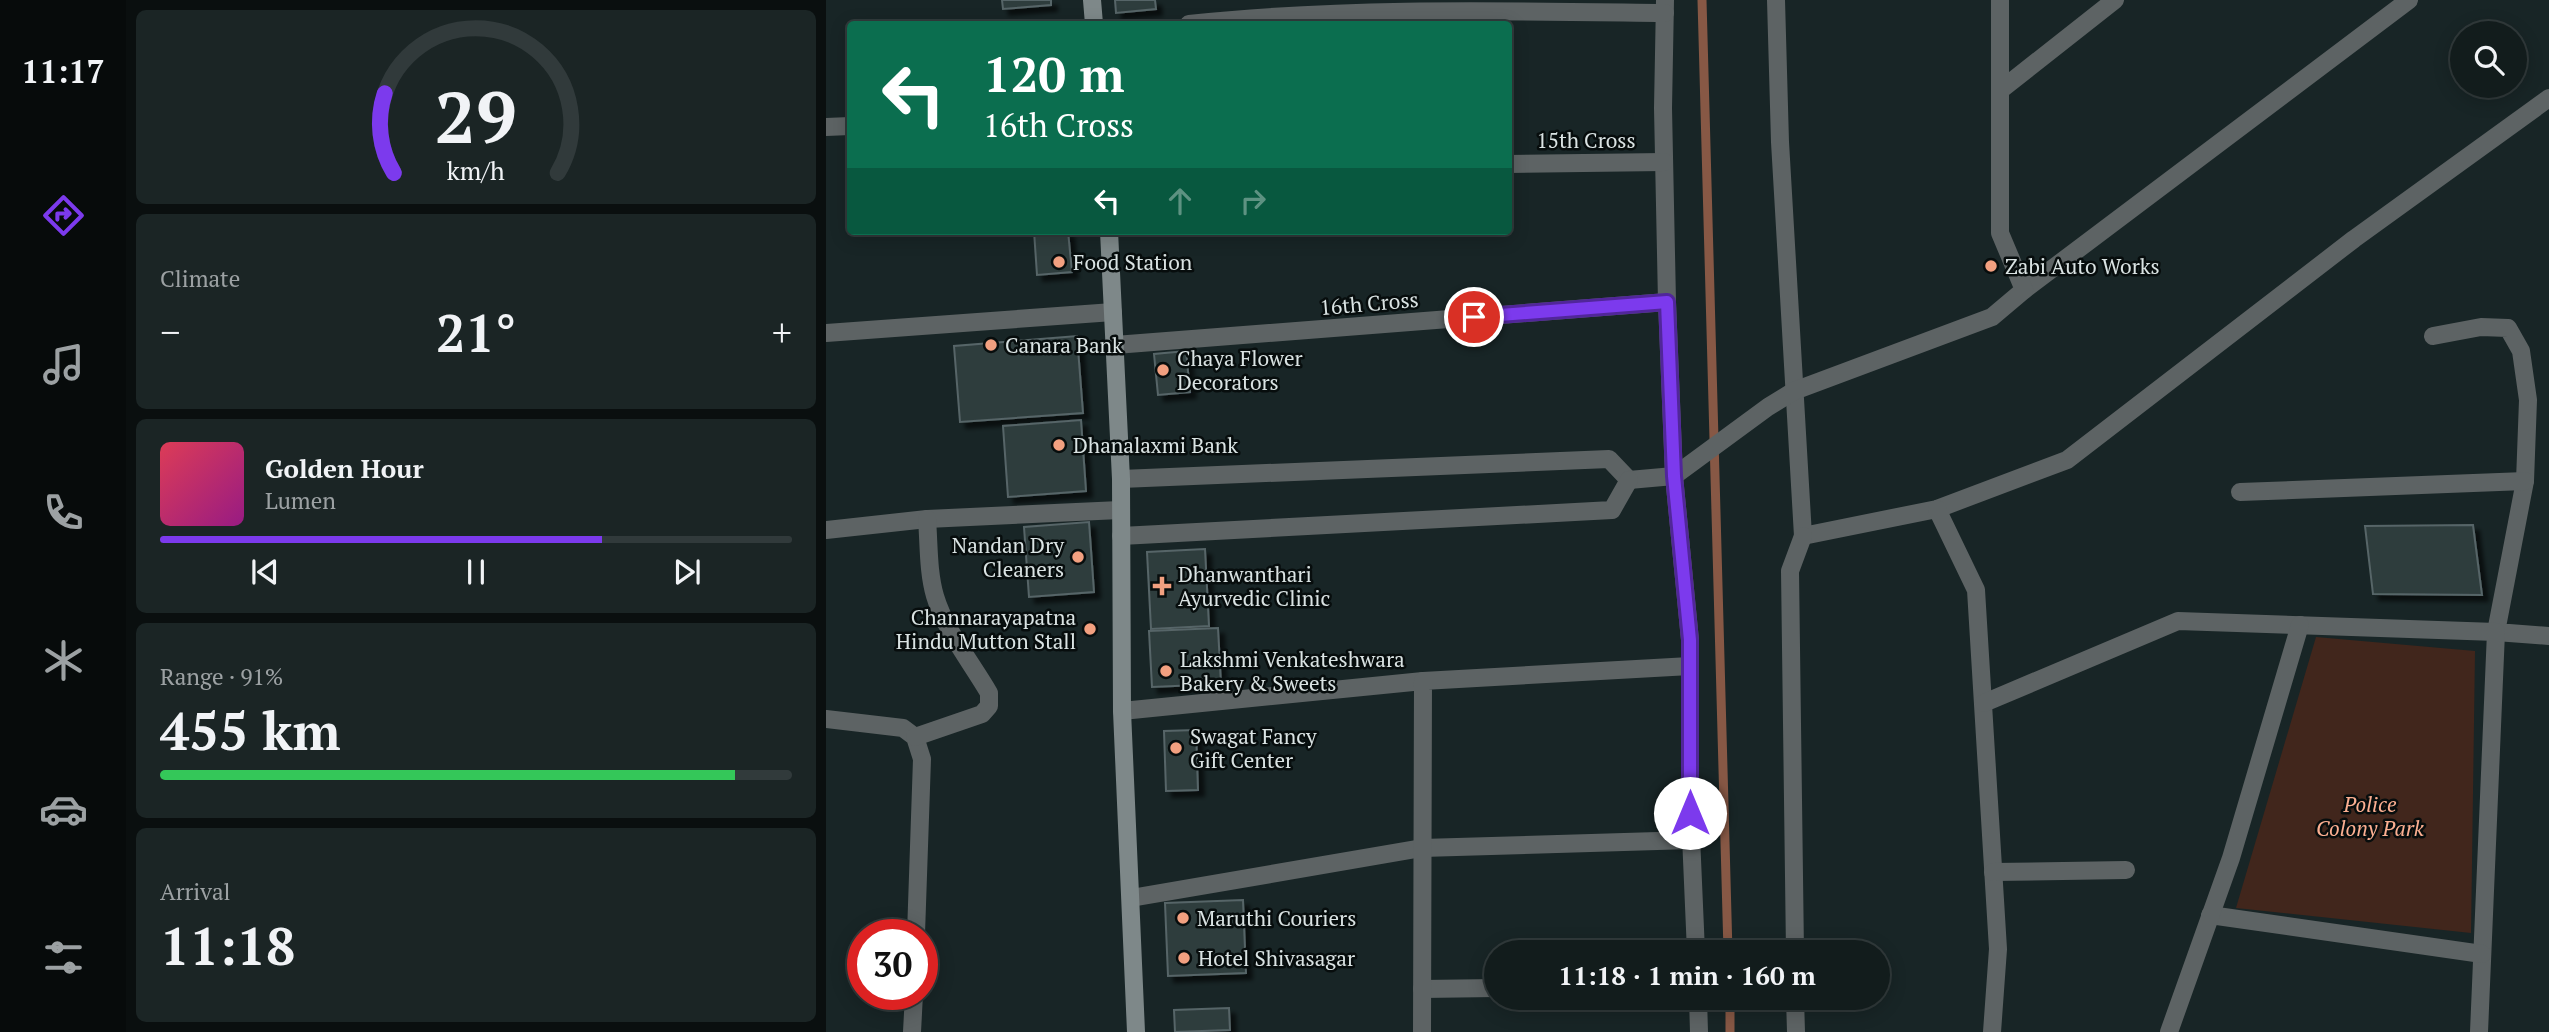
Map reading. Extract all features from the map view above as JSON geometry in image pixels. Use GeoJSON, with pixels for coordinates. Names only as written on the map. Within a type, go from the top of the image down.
{"type":"FeatureCollection","features":[{"type":"Feature","properties":{"kind":"street"},"geometry":{"type":"LineString","coordinates":[[1091,0],[1094,21]]}},
{"type":"Feature","properties":{"kind":"street"},"geometry":{"type":"LineString","coordinates":[[1776,0],[1780,142],[1803,537],[1790,571],[1795,940]]}},
{"type":"Feature","properties":{"kind":"street"},"geometry":{"type":"LineString","coordinates":[[2000,0],[2000,233],[2024,290]]}},
{"type":"Feature","properties":{"kind":"street"},"geometry":{"type":"LineString","coordinates":[[2002,89],[2115,0]]}},
{"type":"Feature","properties":{"kind":"street"},"geometry":{"type":"LineString","coordinates":[[1629,480],[1674,476],[1794,391],[1992,317],[2024,290],[2409,0]]}},
{"type":"Feature","properties":{"kind":"street"},"geometry":{"type":"LineString","coordinates":[[1220,21],[1665,6],[1667,302],[1674,476],[1690,640],[1691,840],[1695,940]]}},
{"type":"Feature","properties":{"kind":"street"},"geometry":{"type":"LineString","coordinates":[[1803,537],[1937,509],[2067,460],[2354,239],[2549,98]]}},
{"type":"Feature","properties":{"kind":"street"},"geometry":{"type":"LineString","coordinates":[[826,127],[847,125]]}},
{"type":"Feature","properties":{"kind":"street","name":"15th Cross"},"geometry":{"type":"LineString","coordinates":[[1512,163],[1664,162]]}},
{"type":"Feature","properties":{"kind":"street"},"geometry":{"type":"LineString","coordinates":[[1109,235],[1121,479],[1119,510],[1122,711],[1136,1032]]}},
{"type":"Feature","properties":{"kind":"street","name":"16th Cross"},"geometry":{"type":"LineString","coordinates":[[1115,345],[1667,302]]}},
{"type":"Feature","properties":{"kind":"street"},"geometry":{"type":"LineString","coordinates":[[826,333],[1113,312]]}},
{"type":"Feature","properties":{"kind":"street"},"geometry":{"type":"LineString","coordinates":[[2432,336],[2481,327],[2508,328],[2521,351],[2528,400],[2525,481],[2496,632],[2479,1032]]}},
{"type":"Feature","properties":{"kind":"street"},"geometry":{"type":"LineString","coordinates":[[1121,479],[1609,459],[1629,480]]}},
{"type":"Feature","properties":{"kind":"street"},"geometry":{"type":"LineString","coordinates":[[1121,536],[1612,510],[1629,480]]}},
{"type":"Feature","properties":{"kind":"street"},"geometry":{"type":"LineString","coordinates":[[2240,492],[2525,481]]}},
{"type":"Feature","properties":{"kind":"street"},"geometry":{"type":"LineString","coordinates":[[1937,509],[1976,590],[1998,949],[1992,1032]]}},
{"type":"Feature","properties":{"kind":"street"},"geometry":{"type":"LineString","coordinates":[[826,530],[927,519],[1119,510]]}},
{"type":"Feature","properties":{"kind":"street"},"geometry":{"type":"LineString","coordinates":[[915,737],[982,714],[989,706],[989,693],[936,599],[927,519]]}},
{"type":"Feature","properties":{"kind":"street"},"geometry":{"type":"LineString","coordinates":[[1984,703],[2178,621],[2549,636]]}},
{"type":"Feature","properties":{"kind":"street"},"geometry":{"type":"LineString","coordinates":[[2169,1032],[2231,859],[2300,625]]}},
{"type":"Feature","properties":{"kind":"street"},"geometry":{"type":"LineString","coordinates":[[1122,711],[1423,681],[1690,666]]}},
{"type":"Feature","properties":{"kind":"street"},"geometry":{"type":"LineString","coordinates":[[1422,1032],[1423,681]]}},
{"type":"Feature","properties":{"kind":"street"},"geometry":{"type":"LineString","coordinates":[[826,719],[903,728],[915,737],[922,759],[917,919]]}},
{"type":"Feature","properties":{"kind":"street"},"geometry":{"type":"LineString","coordinates":[[1130,898],[1422,848],[1691,840]]}},
{"type":"Feature","properties":{"kind":"street"},"geometry":{"type":"LineString","coordinates":[[1993,872],[2126,870]]}},
{"type":"Feature","properties":{"kind":"street"},"geometry":{"type":"LineString","coordinates":[[2210,915],[2482,954]]}},
{"type":"Feature","properties":{"kind":"street"},"geometry":{"type":"LineString","coordinates":[[1422,989],[1484,988]]}},
{"type":"Feature","properties":{"kind":"street"},"geometry":{"type":"LineString","coordinates":[[912,1032],[913,1010]]}},
{"type":"Feature","properties":{"kind":"street"},"geometry":{"type":"LineString","coordinates":[[1698,1010],[1699,1032]]}},
{"type":"Feature","properties":{"kind":"street"},"geometry":{"type":"LineString","coordinates":[[1795,1010],[1796,1032]]}},
{"type":"Feature","properties":{"kind":"green space","name":"Police Colony Park"},"geometry":{"type":"Polygon","coordinates":[[[2316,637],[2475,651],[2471,933],[2236,908],[2316,637]]]}},
{"type":"Feature","properties":{"kind":"building"},"geometry":{"type":"Polygon","coordinates":[[[1002,0],[1051,0],[1051,5],[1003,9],[1002,0]]]}},
{"type":"Feature","properties":{"kind":"building"},"geometry":{"type":"Polygon","coordinates":[[[1115,0],[1155,0],[1156,9],[1116,13],[1115,0]]]}},
{"type":"Feature","properties":{"kind":"building"},"geometry":{"type":"Polygon","coordinates":[[[1034,235],[1068,235],[1072,272],[1037,275],[1034,235]]]}},
{"type":"Feature","properties":{"kind":"building"},"geometry":{"type":"Polygon","coordinates":[[[1077,336],[1083,413],[960,422],[954,346],[1077,336]]]}},
{"type":"Feature","properties":{"kind":"building"},"geometry":{"type":"Polygon","coordinates":[[[1186,351],[1190,392],[1158,395],[1154,354],[1186,351]]]}},
{"type":"Feature","properties":{"kind":"building"},"geometry":{"type":"Polygon","coordinates":[[[1081,420],[1086,491],[1008,497],[1003,426],[1081,420]]]}},
{"type":"Feature","properties":{"kind":"building"},"geometry":{"type":"Polygon","coordinates":[[[1089,522],[1094,592],[1029,597],[1024,527],[1089,522]]]}},
{"type":"Feature","properties":{"kind":"building"},"geometry":{"type":"Polygon","coordinates":[[[2473,525],[2482,595],[2373,594],[2365,526],[2473,525]]]}},
{"type":"Feature","properties":{"kind":"building"},"geometry":{"type":"Polygon","coordinates":[[[1205,549],[1209,626],[1151,629],[1147,552],[1205,549]]]}},
{"type":"Feature","properties":{"kind":"building"},"geometry":{"type":"Polygon","coordinates":[[[1218,628],[1221,684],[1152,687],[1149,631],[1218,628]]]}},
{"type":"Feature","properties":{"kind":"building"},"geometry":{"type":"Polygon","coordinates":[[[1196,730],[1198,790],[1166,791],[1164,731],[1196,730]]]}},
{"type":"Feature","properties":{"kind":"building"},"geometry":{"type":"Polygon","coordinates":[[[1243,900],[1246,973],[1168,976],[1165,903],[1243,900]]]}},
{"type":"Feature","properties":{"kind":"building"},"geometry":{"type":"Polygon","coordinates":[[[1229,1008],[1230,1030],[1175,1032],[1174,1010],[1229,1008]]]}},
{"type":"Feature","properties":{"kind":"waterway"},"geometry":{"type":"LineString","coordinates":[[1702,0],[1728,940]]}},
{"type":"Feature","properties":{"kind":"waterway"},"geometry":{"type":"LineString","coordinates":[[1730,1010],[1730,1032]]}},
{"type":"Feature","properties":{"kind":"place","name":"Food Station"},"geometry":{"type":"Point","coordinates":[1059,262]}},
{"type":"Feature","properties":{"kind":"place","name":"Zabi Auto Works"},"geometry":{"type":"Point","coordinates":[1991,266]}},
{"type":"Feature","properties":{"kind":"place","name":"Canara Bank"},"geometry":{"type":"Point","coordinates":[991,345]}},
{"type":"Feature","properties":{"kind":"place","name":"Chaya Flower Decorators"},"geometry":{"type":"Point","coordinates":[1163,370]}},
{"type":"Feature","properties":{"kind":"place","name":"Dhanalaxmi Bank"},"geometry":{"type":"Point","coordinates":[1059,445]}},
{"type":"Feature","properties":{"kind":"place","name":"Nandan Dry Cleaners"},"geometry":{"type":"Point","coordinates":[1078,557]}},
{"type":"Feature","properties":{"kind":"place","name":"Dhanwanthari Ayurvedic Clinic"},"geometry":{"type":"Point","coordinates":[1162,586]}},
{"type":"Feature","properties":{"kind":"place","name":"Channarayapatna Hindu Mutton Stall"},"geometry":{"type":"Point","coordinates":[1090,629]}},
{"type":"Feature","properties":{"kind":"place","name":"Lakshmi Venkateshwara Bakery & Sweets"},"geometry":{"type":"Point","coordinates":[1166,671]}},
{"type":"Feature","properties":{"kind":"place","name":"Swagat Fancy Gift Center"},"geometry":{"type":"Point","coordinates":[1176,748]}},
{"type":"Feature","properties":{"kind":"place","name":"Maruthi Couriers"},"geometry":{"type":"Point","coordinates":[1183,918]}},
{"type":"Feature","properties":{"kind":"place","name":"Hotel Shivasagar"},"geometry":{"type":"Point","coordinates":[1184,958]}},
{"type":"Feature","properties":{"kind":"route"},"geometry":{"type":"LineString","coordinates":[[1474,317],[1667,302],[1674,476],[1690,640],[1690,813]]}}]}
